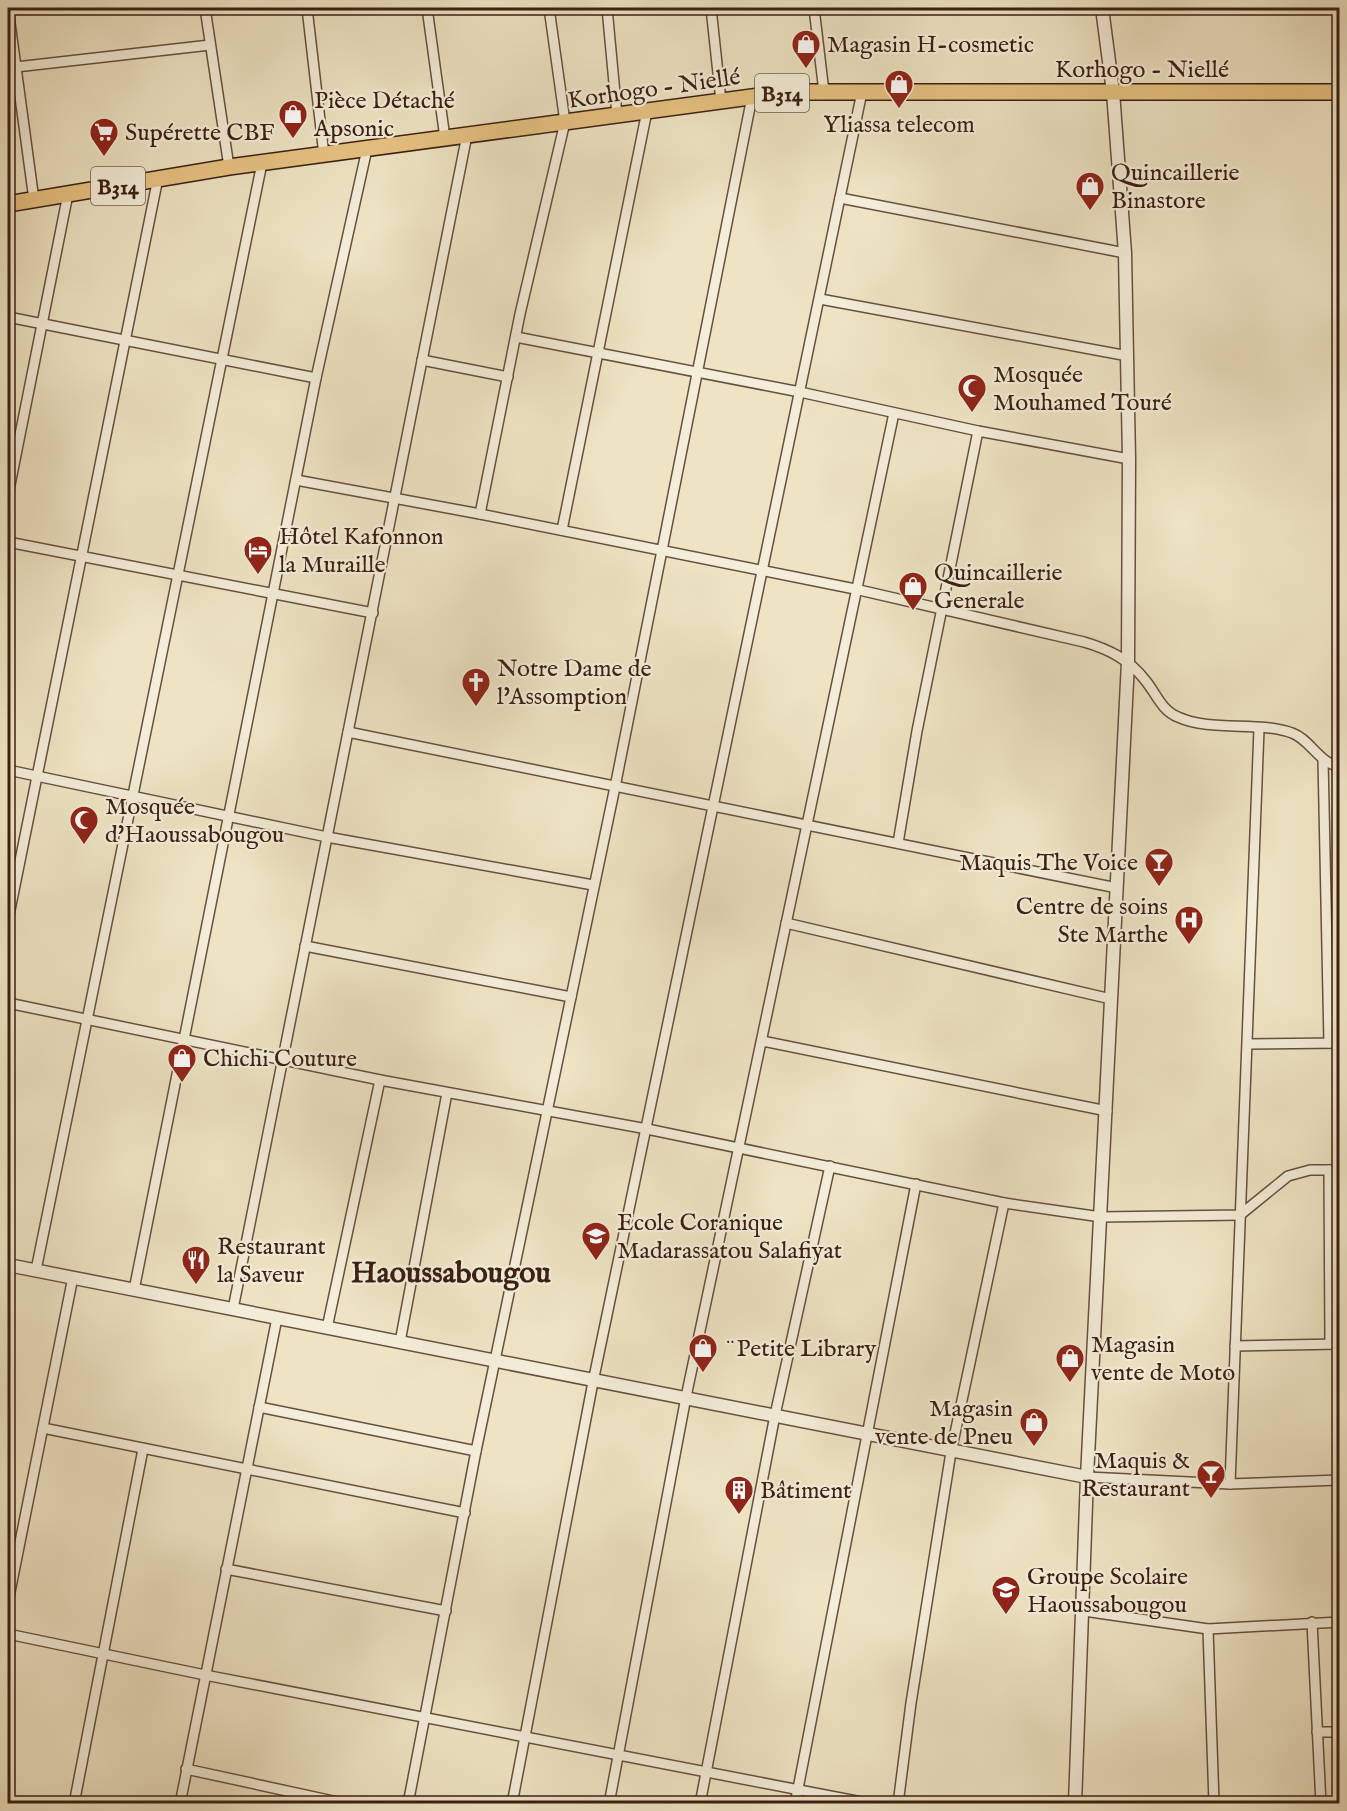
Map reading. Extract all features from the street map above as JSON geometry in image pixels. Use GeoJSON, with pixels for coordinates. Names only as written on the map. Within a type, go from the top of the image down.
{"type":"FeatureCollection","features":[{"type":"Feature","properties":{"kind":"main road","name":"Korhogo - Niellé"},"geometry":{"type":"LineString","coordinates":[[229,167],[788,92],[1340,92]]}},
{"type":"Feature","properties":{"kind":"main road","name":"B314"},"geometry":{"type":"LineString","coordinates":[[8,204],[229,167]]}},
{"type":"Feature","properties":{"kind":"street"},"geometry":{"type":"LineString","coordinates":[[8,8],[34,200]]}},
{"type":"Feature","properties":{"kind":"street"},"geometry":{"type":"LineString","coordinates":[[204,8],[229,167]]}},
{"type":"Feature","properties":{"kind":"street"},"geometry":{"type":"LineString","coordinates":[[307,8],[324,155]]}},
{"type":"Feature","properties":{"kind":"street"},"geometry":{"type":"LineString","coordinates":[[427,8],[445,138]]}},
{"type":"Feature","properties":{"kind":"street"},"geometry":{"type":"LineString","coordinates":[[480,514],[516,337],[565,122],[549,8]]}},
{"type":"Feature","properties":{"kind":"street"},"geometry":{"type":"LineString","coordinates":[[606,8],[617,115]]}},
{"type":"Feature","properties":{"kind":"street"},"geometry":{"type":"LineString","coordinates":[[711,8],[721,101]]}},
{"type":"Feature","properties":{"kind":"street"},"geometry":{"type":"LineString","coordinates":[[814,8],[824,92]]}},
{"type":"Feature","properties":{"kind":"street"},"geometry":{"type":"LineString","coordinates":[[1076,1803],[1087,1477],[1128,662],[1129,459],[1125,253],[1113,92],[1102,8]]}},
{"type":"Feature","properties":{"kind":"street"},"geometry":{"type":"LineString","coordinates":[[16,67],[210,45]]}},
{"type":"Feature","properties":{"kind":"street"},"geometry":{"type":"LineString","coordinates":[[512,1803],[523,1736],[594,1382],[862,92]]}},
{"type":"Feature","properties":{"kind":"street"},"geometry":{"type":"LineString","coordinates":[[408,1803],[476,1451],[615,787],[752,97]]}},
{"type":"Feature","properties":{"kind":"street"},"geometry":{"type":"LineString","coordinates":[[562,530],[647,111]]}},
{"type":"Feature","properties":{"kind":"street"},"geometry":{"type":"LineString","coordinates":[[233,1309],[467,135]]}},
{"type":"Feature","properties":{"kind":"street"},"geometry":{"type":"LineString","coordinates":[[134,1290],[316,378],[368,149]]}},
{"type":"Feature","properties":{"kind":"street"},"geometry":{"type":"LineString","coordinates":[[36,1270],[262,163]]}},
{"type":"Feature","properties":{"kind":"street"},"geometry":{"type":"LineString","coordinates":[[8,920],[158,178]]}},
{"type":"Feature","properties":{"kind":"street"},"geometry":{"type":"LineString","coordinates":[[8,495],[68,194]]}},
{"type":"Feature","properties":{"kind":"street"},"geometry":{"type":"LineString","coordinates":[[840,198],[1125,253]]}},
{"type":"Feature","properties":{"kind":"street"},"geometry":{"type":"LineString","coordinates":[[820,299],[1128,356]]}},
{"type":"Feature","properties":{"kind":"street"},"geometry":{"type":"LineString","coordinates":[[8,318],[316,378]]}},
{"type":"Feature","properties":{"kind":"street"},"geometry":{"type":"LineString","coordinates":[[516,337],[800,392],[978,431],[1129,459]]}},
{"type":"Feature","properties":{"kind":"street"},"geometry":{"type":"LineString","coordinates":[[422,360],[508,377]]}},
{"type":"Feature","properties":{"kind":"street"},"geometry":{"type":"LineString","coordinates":[[609,1803],[686,1397],[894,413]]}},
{"type":"Feature","properties":{"kind":"street"},"geometry":{"type":"LineString","coordinates":[[898,843],[978,431]]}},
{"type":"Feature","properties":{"kind":"street"},"geometry":{"type":"LineString","coordinates":[[296,480],[562,530],[942,607],[1107,648],[1128,662],[1145,679],[1162,706],[1176,717],[1193,722],[1290,732],[1305,739],[1323,759],[1340,766]]}},
{"type":"Feature","properties":{"kind":"street"},"geometry":{"type":"LineString","coordinates":[[8,542],[373,614]]}},
{"type":"Feature","properties":{"kind":"street"},"geometry":{"type":"LineString","coordinates":[[1230,1484],[1259,729]]}},
{"type":"Feature","properties":{"kind":"street"},"geometry":{"type":"LineString","coordinates":[[348,732],[1117,888]]}},
{"type":"Feature","properties":{"kind":"street"},"geometry":{"type":"LineString","coordinates":[[1323,759],[1329,1043]]}},
{"type":"Feature","properties":{"kind":"street"},"geometry":{"type":"LineString","coordinates":[[8,770],[327,837],[593,885]]}},
{"type":"Feature","properties":{"kind":"street"},"geometry":{"type":"LineString","coordinates":[[786,923],[1111,999]]}},
{"type":"Feature","properties":{"kind":"street"},"geometry":{"type":"LineString","coordinates":[[305,946],[571,997]]}},
{"type":"Feature","properties":{"kind":"street"},"geometry":{"type":"LineString","coordinates":[[8,1003],[186,1038],[380,1080],[646,1129],[1004,1203],[1101,1217],[1240,1215],[1288,1176],[1310,1170],[1334,1170],[1335,1344],[1235,1346]]}},
{"type":"Feature","properties":{"kind":"street"},"geometry":{"type":"LineString","coordinates":[[762,1041],[1107,1111]]}},
{"type":"Feature","properties":{"kind":"street"},"geometry":{"type":"LineString","coordinates":[[1248,1044],[1340,1043]]}},
{"type":"Feature","properties":{"kind":"street"},"geometry":{"type":"LineString","coordinates":[[327,1328],[380,1080]]}},
{"type":"Feature","properties":{"kind":"street"},"geometry":{"type":"LineString","coordinates":[[400,1342],[447,1093]]}},
{"type":"Feature","properties":{"kind":"street"},"geometry":{"type":"LineString","coordinates":[[700,1803],[775,1415],[830,1166]]}},
{"type":"Feature","properties":{"kind":"street"},"geometry":{"type":"LineString","coordinates":[[795,1803],[916,1184]]}},
{"type":"Feature","properties":{"kind":"street"},"geometry":{"type":"LineString","coordinates":[[898,1803],[911,1703],[951,1452],[1004,1203]]}},
{"type":"Feature","properties":{"kind":"street"},"geometry":{"type":"LineString","coordinates":[[8,1264],[495,1363],[686,1397],[951,1452],[1087,1477],[1230,1484],[1340,1480]]}},
{"type":"Feature","properties":{"kind":"street"},"geometry":{"type":"LineString","coordinates":[[8,1602],[73,1277]]}},
{"type":"Feature","properties":{"kind":"street"},"geometry":{"type":"LineString","coordinates":[[180,1803],[277,1318]]}},
{"type":"Feature","properties":{"kind":"street"},"geometry":{"type":"LineString","coordinates":[[259,1407],[476,1451]]}},
{"type":"Feature","properties":{"kind":"street"},"geometry":{"type":"LineString","coordinates":[[43,1428],[465,1513]]}},
{"type":"Feature","properties":{"kind":"street"},"geometry":{"type":"LineString","coordinates":[[74,1803],[143,1449]]}},
{"type":"Feature","properties":{"kind":"street"},"geometry":{"type":"LineString","coordinates":[[226,1569],[446,1611]]}},
{"type":"Feature","properties":{"kind":"street"},"geometry":{"type":"LineString","coordinates":[[1084,1611],[1208,1629],[1340,1622]]}},
{"type":"Feature","properties":{"kind":"street"},"geometry":{"type":"LineString","coordinates":[[1312,1622],[1321,1803]]}},
{"type":"Feature","properties":{"kind":"street"},"geometry":{"type":"LineString","coordinates":[[1208,1629],[1214,1803]]}},
{"type":"Feature","properties":{"kind":"street"},"geometry":{"type":"LineString","coordinates":[[8,1634],[618,1756],[797,1787],[872,1803]]}},
{"type":"Feature","properties":{"kind":"street"},"geometry":{"type":"LineString","coordinates":[[1317,1732],[1340,1732]]}},
{"type":"Feature","properties":{"kind":"street"},"geometry":{"type":"LineString","coordinates":[[186,1768],[347,1803]]}},
{"type":"Feature","properties":{"kind":"place","name":"Magasin H-cosmetic"},"geometry":{"type":"Point","coordinates":[806,70]}},
{"type":"Feature","properties":{"kind":"place","name":"Yliassa telecom"},"geometry":{"type":"Point","coordinates":[899,110]}},
{"type":"Feature","properties":{"kind":"place","name":"Pièce Détaché Apsonic"},"geometry":{"type":"Point","coordinates":[293,140]}},
{"type":"Feature","properties":{"kind":"place","name":"Supérette CBF"},"geometry":{"type":"Point","coordinates":[104,158]}},
{"type":"Feature","properties":{"kind":"place","name":"Quincaillerie Binastore"},"geometry":{"type":"Point","coordinates":[1090,212]}},
{"type":"Feature","properties":{"kind":"place","name":"Mosquée Mouhamed Touré"},"geometry":{"type":"Point","coordinates":[972,414]}},
{"type":"Feature","properties":{"kind":"place","name":"Hôtel Kafonnon la Muraille"},"geometry":{"type":"Point","coordinates":[258,576]}},
{"type":"Feature","properties":{"kind":"place","name":"Quincaillerie Generale"},"geometry":{"type":"Point","coordinates":[913,612]}},
{"type":"Feature","properties":{"kind":"place","name":"Notre Dame de l'Assomption"},"geometry":{"type":"Point","coordinates":[476,708]}},
{"type":"Feature","properties":{"kind":"place","name":"Mosquée d'Haoussabougou"},"geometry":{"type":"Point","coordinates":[84,846]}},
{"type":"Feature","properties":{"kind":"place","name":"Maquis The Voice"},"geometry":{"type":"Point","coordinates":[1159,888]}},
{"type":"Feature","properties":{"kind":"place","name":"Centre de soins Ste Marthe"},"geometry":{"type":"Point","coordinates":[1189,946]}},
{"type":"Feature","properties":{"kind":"place","name":"Chichi Couture"},"geometry":{"type":"Point","coordinates":[182,1084]}},
{"type":"Feature","properties":{"kind":"place","name":"Ecole Coranique Madarassatou Salafiyat"},"geometry":{"type":"Point","coordinates":[596,1262]}},
{"type":"Feature","properties":{"kind":"place","name":"Restaurant la Saveur"},"geometry":{"type":"Point","coordinates":[196,1286]}},
{"type":"Feature","properties":{"kind":"place","name":"¨Petite Library"},"geometry":{"type":"Point","coordinates":[703,1374]}},
{"type":"Feature","properties":{"kind":"place","name":"Magasin vente de Moto"},"geometry":{"type":"Point","coordinates":[1070,1384]}},
{"type":"Feature","properties":{"kind":"place","name":"Magasin vente de Pneu"},"geometry":{"type":"Point","coordinates":[1034,1448]}},
{"type":"Feature","properties":{"kind":"place","name":"Maquis & Restaurant"},"geometry":{"type":"Point","coordinates":[1211,1500]}},
{"type":"Feature","properties":{"kind":"place","name":"Bâtiment"},"geometry":{"type":"Point","coordinates":[739,1516]}},
{"type":"Feature","properties":{"kind":"place","name":"Groupe Scolaire Haoussabougou"},"geometry":{"type":"Point","coordinates":[1006,1616]}},
{"type":"Feature","properties":{"kind":"district","name":"Haoussabougou"},"geometry":{"type":"Point","coordinates":[451,1272]}}]}
